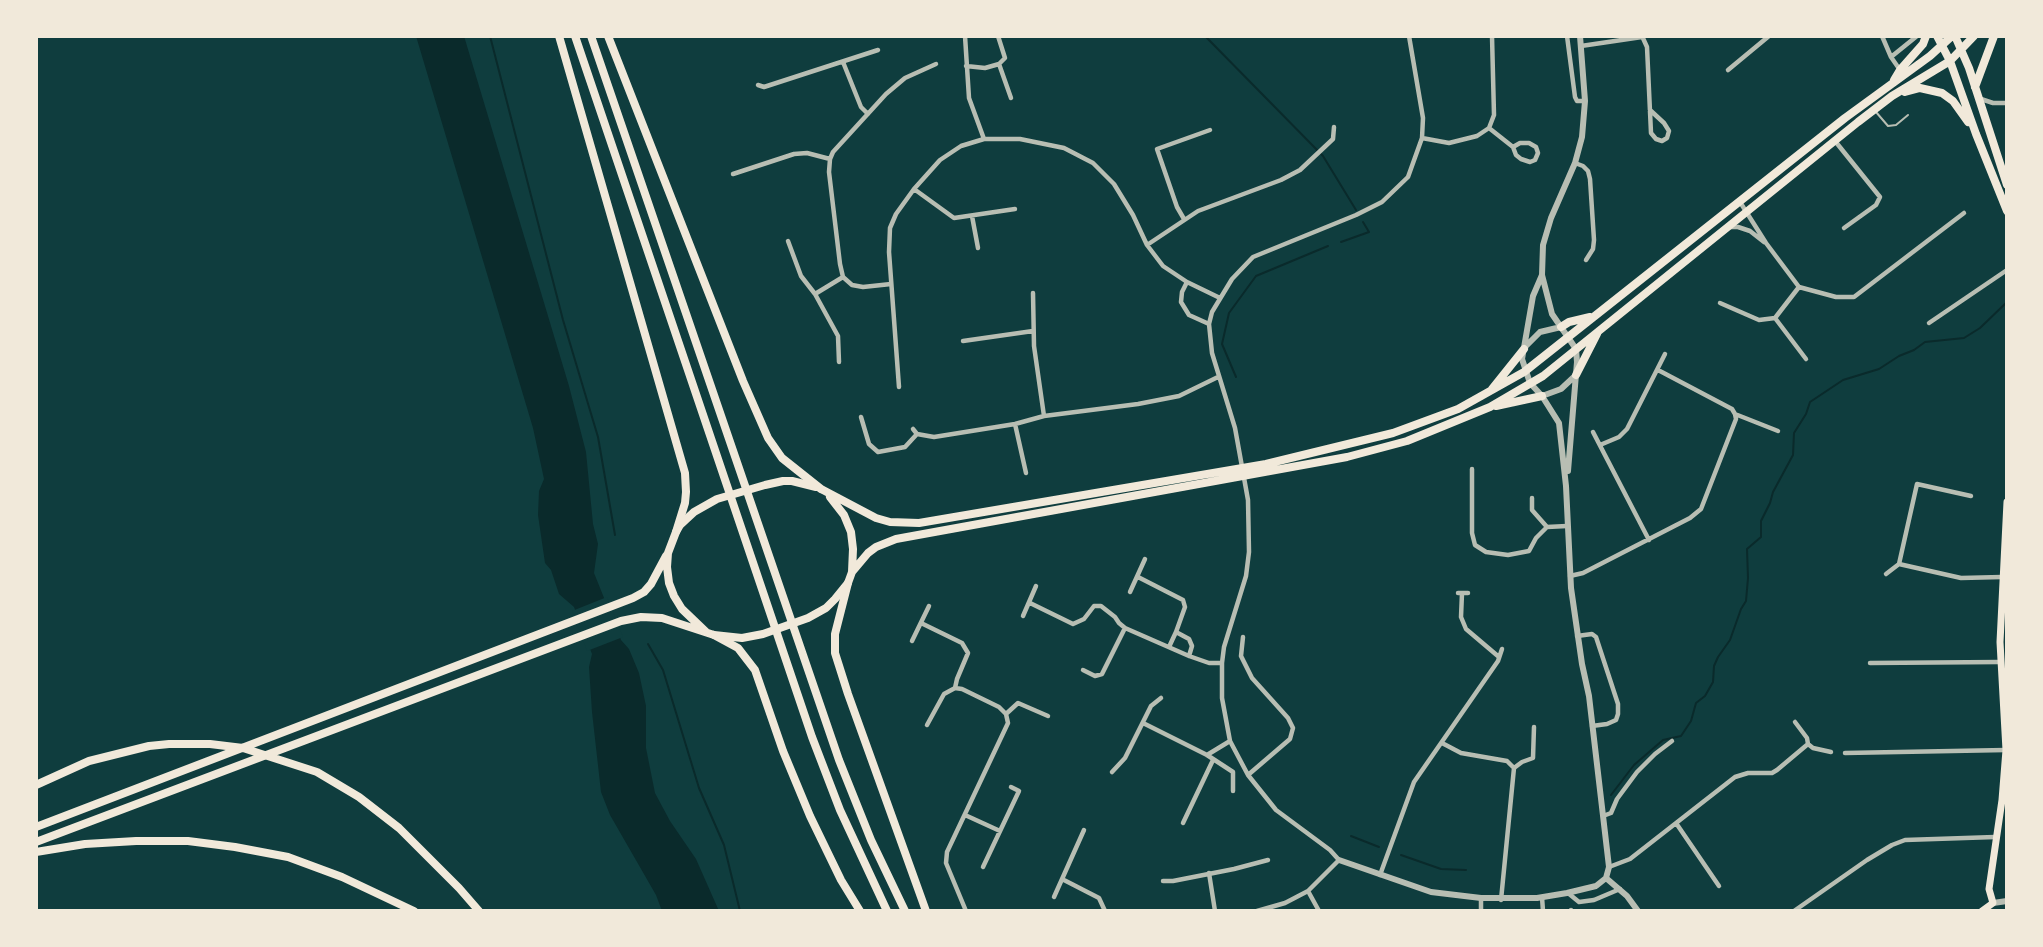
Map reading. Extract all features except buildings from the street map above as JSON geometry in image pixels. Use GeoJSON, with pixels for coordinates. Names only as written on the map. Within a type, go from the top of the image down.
{"type":"FeatureCollection","features":[{"type":"Feature","properties":{"kind":"highway"},"geometry":{"type":"LineString","coordinates":[[559,36],[685,473],[685,503],[676,532]]}},
{"type":"Feature","properties":{"kind":"highway"},"geometry":{"type":"LineString","coordinates":[[575,36],[767,608],[840,810],[887,911]]}},
{"type":"Feature","properties":{"kind":"highway"},"geometry":{"type":"LineString","coordinates":[[591,36],[855,804],[905,911]]}},
{"type":"Feature","properties":{"kind":"highway"},"geometry":{"type":"LineString","coordinates":[[608,36],[743,381],[768,438],[782,458],[822,490]]}},
{"type":"Feature","properties":{"kind":"highway"},"geometry":{"type":"LineString","coordinates":[[848,583],[836,634],[837,662],[926,911]]}},
{"type":"Feature","properties":{"kind":"highway"},"geometry":{"type":"LineString","coordinates":[[710,634],[738,648],[755,669],[783,751],[810,816],[841,880],[860,911]]}},
{"type":"Feature","properties":{"kind":"main road"},"geometry":{"type":"LineString","coordinates":[[1892,84],[1899,69],[1923,44],[1926,36]]}},
{"type":"Feature","properties":{"kind":"main road"},"geometry":{"type":"LineString","coordinates":[[1937,36],[1950,61],[1976,134]]}},
{"type":"Feature","properties":{"kind":"main road"},"geometry":{"type":"LineString","coordinates":[[1267,469],[1393,433],[1458,409],[1524,372],[1845,118],[1954,36],[1969,68],[2005,187],[2007,211]]}},
{"type":"Feature","properties":{"kind":"main road"},"geometry":{"type":"LineString","coordinates":[[36,827],[639,595],[648,589],[656,577],[676,532],[694,512],[727,496],[783,481],[799,482],[822,490],[876,518],[898,523],[920,523],[1347,458],[1407,441],[1490,407],[1543,376],[1892,96],[1950,61],[1974,36]]}},
{"type":"Feature","properties":{"kind":"main road"},"geometry":{"type":"LineString","coordinates":[[1974,89],[1994,36]]}},
{"type":"Feature","properties":{"kind":"main road"},"geometry":{"type":"LineString","coordinates":[[1892,96],[1920,88],[1942,93],[1953,101],[1976,134],[2005,187]]}},
{"type":"Feature","properties":{"kind":"main road"},"geometry":{"type":"LineString","coordinates":[[1561,327],[1569,322],[1594,316]]}},
{"type":"Feature","properties":{"kind":"main road"},"geometry":{"type":"LineString","coordinates":[[1576,375],[1599,330]]}},
{"type":"Feature","properties":{"kind":"main road"},"geometry":{"type":"LineString","coordinates":[[1492,390],[1524,349]]}},
{"type":"Feature","properties":{"kind":"main road"},"geometry":{"type":"LineString","coordinates":[[1490,407],[1542,396]]}},
{"type":"Feature","properties":{"kind":"main road"},"geometry":{"type":"LineString","coordinates":[[852,572],[876,547],[896,539],[1218,477]]}},
{"type":"Feature","properties":{"kind":"main road"},"geometry":{"type":"LineString","coordinates":[[36,842],[621,621],[641,617],[662,618],[710,634],[750,637],[808,618],[826,608],[848,583],[852,572],[853,549],[850,529],[836,503],[822,490]]}},
{"type":"Feature","properties":{"kind":"main road"},"geometry":{"type":"LineString","coordinates":[[1982,911],[1993,903],[1989,889],[1995,837],[2005,800],[2006,716],[2000,642],[2007,502]]}},
{"type":"Feature","properties":{"kind":"main road"},"geometry":{"type":"LineString","coordinates":[[670,546],[667,567],[671,590],[682,609],[710,634]]}},
{"type":"Feature","properties":{"kind":"main road"},"geometry":{"type":"LineString","coordinates":[[36,785],[89,761],[127,751],[169,744],[210,744],[243,748],[317,772],[359,797],[399,828],[479,911]]}},
{"type":"Feature","properties":{"kind":"main road"},"geometry":{"type":"LineString","coordinates":[[36,852],[85,844],[136,841],[188,842],[235,847],[288,857],[342,877],[414,911]]}},
{"type":"Feature","properties":{"kind":"street"},"geometry":{"type":"LineString","coordinates":[[965,36],[969,98],[984,139]]}},
{"type":"Feature","properties":{"kind":"street"},"geometry":{"type":"LineString","coordinates":[[966,66],[985,68],[999,64],[1005,58],[998,36]]}},
{"type":"Feature","properties":{"kind":"street"},"geometry":{"type":"LineString","coordinates":[[1409,36],[1423,118],[1422,138],[1408,177],[1382,202],[1356,215],[1252,257],[1232,279],[1212,312],[1209,324],[1212,353],[1235,428],[1248,500],[1249,552],[1246,576],[1224,647],[1222,663],[1222,698],[1230,741],[1248,775],[1276,810],[1330,850],[1339,860],[1431,892],[1501,900],[1542,897],[1596,886],[1606,878],[1609,867],[1592,726],[1570,576],[1566,486],[1559,423],[1542,396],[1530,383],[1524,372],[1522,359],[1533,296],[1542,275]]}},
{"type":"Feature","properties":{"kind":"street"},"geometry":{"type":"LineString","coordinates":[[1422,138],[1449,143],[1477,136],[1489,128],[1494,116],[1492,36]]}},
{"type":"Feature","properties":{"kind":"street"},"geometry":{"type":"LineString","coordinates":[[1567,36],[1575,97],[1577,101],[1585,101]]}},
{"type":"Feature","properties":{"kind":"street"},"geometry":{"type":"LineString","coordinates":[[1566,486],[1578,362],[1576,349],[1552,314],[1542,275],[1543,245],[1551,218],[1575,163],[1582,137],[1585,101],[1580,36]]}},
{"type":"Feature","properties":{"kind":"street"},"geometry":{"type":"LineString","coordinates":[[1728,70],[1769,36]]}},
{"type":"Feature","properties":{"kind":"street"},"geometry":{"type":"LineString","coordinates":[[1882,36],[1899,69]]}},
{"type":"Feature","properties":{"kind":"street"},"geometry":{"type":"LineString","coordinates":[[1891,57],[1917,36]]}},
{"type":"Feature","properties":{"kind":"street"},"geometry":{"type":"LineString","coordinates":[[1581,46],[1642,37],[1647,47],[1651,133],[1656,139],[1662,141],[1667,138],[1669,131],[1650,110]]}},
{"type":"Feature","properties":{"kind":"street"},"geometry":{"type":"LineString","coordinates":[[758,85],[764,87],[878,50]]}},
{"type":"Feature","properties":{"kind":"street"},"geometry":{"type":"LineString","coordinates":[[924,59],[927,68]]}},
{"type":"Feature","properties":{"kind":"street"},"geometry":{"type":"LineString","coordinates":[[843,62],[861,107],[868,114]]}},
{"type":"Feature","properties":{"kind":"street"},"geometry":{"type":"LineString","coordinates":[[891,284],[863,287],[852,285],[843,277],[829,172],[830,159],[833,152],[868,114],[905,78],[936,64]]}},
{"type":"Feature","properties":{"kind":"street"},"geometry":{"type":"LineString","coordinates":[[999,64],[1011,98]]}},
{"type":"Feature","properties":{"kind":"street"},"geometry":{"type":"LineString","coordinates":[[1978,98],[1993,103],[2007,103]]}},
{"type":"Feature","properties":{"kind":"street"},"geometry":{"type":"LineString","coordinates":[[1147,245],[1198,211],[1281,180],[1300,170],[1333,139],[1334,128]]}},
{"type":"Feature","properties":{"kind":"street"},"geometry":{"type":"LineString","coordinates":[[1489,128],[1513,147],[1521,159],[1530,162],[1535,160],[1538,153],[1536,147],[1529,143],[1520,143],[1513,147]]}},
{"type":"Feature","properties":{"kind":"street"},"geometry":{"type":"LineString","coordinates":[[1184,219],[1177,207],[1157,149],[1210,130]]}},
{"type":"Feature","properties":{"kind":"street"},"geometry":{"type":"LineString","coordinates":[[899,387],[889,252],[890,228],[896,214],[914,189],[940,160],[961,146],[984,139],[1020,139],[1065,148],[1093,164],[1114,184],[1133,215],[1147,245],[1163,266],[1187,282],[1220,298]]}},
{"type":"Feature","properties":{"kind":"street"},"geometry":{"type":"LineString","coordinates":[[1835,141],[1880,197],[1876,205],[1844,228]]}},
{"type":"Feature","properties":{"kind":"street"},"geometry":{"type":"LineString","coordinates":[[734,174],[794,154],[807,153],[830,159]]}},
{"type":"Feature","properties":{"kind":"street"},"geometry":{"type":"LineString","coordinates":[[1575,163],[1583,165],[1590,178],[1594,240],[1593,249],[1586,260]]}},
{"type":"Feature","properties":{"kind":"street"},"geometry":{"type":"LineString","coordinates":[[914,189],[954,218],[1016,209]]}},
{"type":"Feature","properties":{"kind":"street"},"geometry":{"type":"LineString","coordinates":[[1740,202],[1798,288],[1836,297],[1854,297],[1964,213]]}},
{"type":"Feature","properties":{"kind":"street"},"geometry":{"type":"LineString","coordinates":[[972,216],[978,248]]}},
{"type":"Feature","properties":{"kind":"street"},"geometry":{"type":"LineString","coordinates":[[1728,227],[1750,231],[1766,243]]}},
{"type":"Feature","properties":{"kind":"street"},"geometry":{"type":"LineString","coordinates":[[788,242],[801,276],[815,294],[838,336],[839,362]]}},
{"type":"Feature","properties":{"kind":"street"},"geometry":{"type":"LineString","coordinates":[[795,262],[801,260]]}},
{"type":"Feature","properties":{"kind":"street"},"geometry":{"type":"LineString","coordinates":[[1929,323],[2007,270]]}},
{"type":"Feature","properties":{"kind":"street"},"geometry":{"type":"LineString","coordinates":[[815,294],[843,277]]}},
{"type":"Feature","properties":{"kind":"street"},"geometry":{"type":"LineString","coordinates":[[1187,282],[1180,302],[1189,315],[1209,324]]}},
{"type":"Feature","properties":{"kind":"street"},"geometry":{"type":"LineString","coordinates":[[1720,303],[1760,320],[1775,318],[1798,288]]}},
{"type":"Feature","properties":{"kind":"street"},"geometry":{"type":"LineString","coordinates":[[1033,293],[1033,331],[1044,416]]}},
{"type":"Feature","properties":{"kind":"street"},"geometry":{"type":"LineString","coordinates":[[1775,318],[1806,359]]}},
{"type":"Feature","properties":{"kind":"street"},"geometry":{"type":"LineString","coordinates":[[1524,349],[1540,332],[1561,327]]}},
{"type":"Feature","properties":{"kind":"street"},"geometry":{"type":"LineString","coordinates":[[963,341],[1033,331]]}},
{"type":"Feature","properties":{"kind":"street"},"geometry":{"type":"LineString","coordinates":[[830,353],[838,352]]}},
{"type":"Feature","properties":{"kind":"street"},"geometry":{"type":"LineString","coordinates":[[1600,445],[1619,437],[1627,429],[1665,354]]}},
{"type":"Feature","properties":{"kind":"street"},"geometry":{"type":"LineString","coordinates":[[1570,576],[1582,573],[1649,540],[1690,518],[1701,509],[1736,419],[1735,414],[1732,409],[1658,370]]}},
{"type":"Feature","properties":{"kind":"street"},"geometry":{"type":"LineString","coordinates":[[1542,396],[1561,389],[1576,375]]}},
{"type":"Feature","properties":{"kind":"street"},"geometry":{"type":"LineString","coordinates":[[913,429],[917,434],[934,437],[1015,424],[1044,416],[1138,404],[1179,396],[1218,377]]}},
{"type":"Feature","properties":{"kind":"street"},"geometry":{"type":"LineString","coordinates":[[1735,414],[1778,431]]}},
{"type":"Feature","properties":{"kind":"street"},"geometry":{"type":"LineString","coordinates":[[861,417],[869,444],[878,452],[905,447],[917,434]]}},
{"type":"Feature","properties":{"kind":"street"},"geometry":{"type":"LineString","coordinates":[[865,425],[872,424]]}},
{"type":"Feature","properties":{"kind":"street"},"geometry":{"type":"LineString","coordinates":[[1015,424],[1026,473]]}},
{"type":"Feature","properties":{"kind":"street"},"geometry":{"type":"LineString","coordinates":[[1593,432],[1649,540]]}},
{"type":"Feature","properties":{"kind":"street"},"geometry":{"type":"LineString","coordinates":[[1472,470],[1472,533],[1475,545],[1485,552],[1508,555],[1529,551],[1536,538],[1547,527],[1567,526]]}},
{"type":"Feature","properties":{"kind":"street"},"geometry":{"type":"LineString","coordinates":[[1886,574],[1899,564],[1917,484],[1971,496]]}},
{"type":"Feature","properties":{"kind":"street"},"geometry":{"type":"LineString","coordinates":[[1532,498],[1532,510],[1547,527]]}},
{"type":"Feature","properties":{"kind":"street"},"geometry":{"type":"LineString","coordinates":[[1130,592],[1145,559]]}},
{"type":"Feature","properties":{"kind":"street"},"geometry":{"type":"LineString","coordinates":[[1899,564],[1961,578],[2002,577]]}},
{"type":"Feature","properties":{"kind":"street"},"geometry":{"type":"LineString","coordinates":[[1138,577],[1183,600],[1185,607],[1169,647]]}},
{"type":"Feature","properties":{"kind":"street"},"geometry":{"type":"LineString","coordinates":[[1023,616],[1036,586]]}},
{"type":"Feature","properties":{"kind":"street"},"geometry":{"type":"LineString","coordinates":[[1462,593],[1461,617],[1466,629],[1499,657]]}},
{"type":"Feature","properties":{"kind":"street"},"geometry":{"type":"LineString","coordinates":[[1030,603],[1073,624],[1084,619],[1094,606],[1101,606],[1115,616],[1125,628],[1189,656],[1209,663],[1222,663]]}},
{"type":"Feature","properties":{"kind":"street"},"geometry":{"type":"LineString","coordinates":[[912,641],[929,606]]}},
{"type":"Feature","properties":{"kind":"street"},"geometry":{"type":"LineString","coordinates":[[921,623],[962,643],[968,653],[955,688]]}},
{"type":"Feature","properties":{"kind":"street"},"geometry":{"type":"LineString","coordinates":[[1083,670],[1095,676],[1102,674],[1125,628]]}},
{"type":"Feature","properties":{"kind":"street"},"geometry":{"type":"LineString","coordinates":[[1176,632],[1189,639],[1192,646],[1189,656]]}},
{"type":"Feature","properties":{"kind":"street"},"geometry":{"type":"LineString","coordinates":[[1577,636],[1592,634],[1596,637],[1618,704],[1616,720],[1592,726]]}},
{"type":"Feature","properties":{"kind":"street"},"geometry":{"type":"LineString","coordinates":[[1242,637],[1241,656],[1252,678],[1288,718],[1293,728],[1290,739],[1248,775]]}},
{"type":"Feature","properties":{"kind":"street"},"geometry":{"type":"LineString","coordinates":[[1380,875],[1414,782],[1498,661],[1502,649]]}},
{"type":"Feature","properties":{"kind":"street"},"geometry":{"type":"LineString","coordinates":[[1870,663],[2001,662]]}},
{"type":"Feature","properties":{"kind":"street"},"geometry":{"type":"LineString","coordinates":[[927,725],[944,694],[955,688],[962,689],[999,707],[1006,714],[1008,723],[947,852],[946,862],[966,911]]}},
{"type":"Feature","properties":{"kind":"street"},"geometry":{"type":"LineString","coordinates":[[1112,772],[1125,758],[1151,706],[1161,698]]}},
{"type":"Feature","properties":{"kind":"street"},"geometry":{"type":"LineString","coordinates":[[1006,714],[1018,704],[1048,716]]}},
{"type":"Feature","properties":{"kind":"street"},"geometry":{"type":"LineString","coordinates":[[1795,722],[1807,738],[1808,744],[1813,748],[1831,752]]}},
{"type":"Feature","properties":{"kind":"street"},"geometry":{"type":"LineString","coordinates":[[1143,723],[1207,755],[1233,772],[1233,791]]}},
{"type":"Feature","properties":{"kind":"street"},"geometry":{"type":"LineString","coordinates":[[1514,768],[1533,758],[1534,727]]}},
{"type":"Feature","properties":{"kind":"street"},"geometry":{"type":"LineString","coordinates":[[1207,755],[1230,741]]}},
{"type":"Feature","properties":{"kind":"street"},"geometry":{"type":"LineString","coordinates":[[1603,816],[1611,813],[1617,799],[1637,772],[1672,741]]}},
{"type":"Feature","properties":{"kind":"street"},"geometry":{"type":"LineString","coordinates":[[1442,742],[1461,753],[1507,761],[1514,768],[1515,777],[1501,900]]}},
{"type":"Feature","properties":{"kind":"street"},"geometry":{"type":"LineString","coordinates":[[1609,867],[1630,859],[1735,777],[1748,773],[1772,772],[1808,744]]}},
{"type":"Feature","properties":{"kind":"street"},"geometry":{"type":"LineString","coordinates":[[1845,753],[2006,750]]}},
{"type":"Feature","properties":{"kind":"street"},"geometry":{"type":"LineString","coordinates":[[1183,823],[1213,760]]}},
{"type":"Feature","properties":{"kind":"street"},"geometry":{"type":"LineString","coordinates":[[983,867],[1019,791],[1011,787]]}},
{"type":"Feature","properties":{"kind":"street"},"geometry":{"type":"LineString","coordinates":[[965,815],[1000,831]]}},
{"type":"Feature","properties":{"kind":"street"},"geometry":{"type":"LineString","coordinates":[[1676,823],[1719,885]]}},
{"type":"Feature","properties":{"kind":"street"},"geometry":{"type":"LineString","coordinates":[[1054,897],[1084,830]]}},
{"type":"Feature","properties":{"kind":"street"},"geometry":{"type":"LineString","coordinates":[[1794,911],[1867,860],[1905,840],[1995,837]]}},
{"type":"Feature","properties":{"kind":"street"},"geometry":{"type":"LineString","coordinates":[[1163,881],[1173,882],[1268,860]]}},
{"type":"Feature","properties":{"kind":"street"},"geometry":{"type":"LineString","coordinates":[[1257,911],[1285,903],[1308,891],[1339,860]]}},
{"type":"Feature","properties":{"kind":"street"},"geometry":{"type":"LineString","coordinates":[[1209,873],[1215,911]]}},
{"type":"Feature","properties":{"kind":"street"},"geometry":{"type":"LineString","coordinates":[[1606,878],[1620,889],[1638,911]]}},
{"type":"Feature","properties":{"kind":"street"},"geometry":{"type":"LineString","coordinates":[[1062,879],[1099,898],[1105,911]]}},
{"type":"Feature","properties":{"kind":"street"},"geometry":{"type":"LineString","coordinates":[[1567,893],[1580,902],[1594,900],[1620,889]]}},
{"type":"Feature","properties":{"kind":"street"},"geometry":{"type":"LineString","coordinates":[[1308,891],[1319,911]]}},
{"type":"Feature","properties":{"kind":"street"},"geometry":{"type":"LineString","coordinates":[[1542,897],[1543,911]]}},
{"type":"Feature","properties":{"kind":"street"},"geometry":{"type":"LineString","coordinates":[[1481,898],[1481,911]]}},
{"type":"Feature","properties":{"kind":"street"},"geometry":{"type":"LineString","coordinates":[[1993,903],[2007,901]]}},
{"type":"Feature","properties":{"kind":"lane"},"geometry":{"type":"LineString","coordinates":[[1874,110],[1888,126],[1896,125],[1908,115]]}},
{"type":"Feature","properties":{"kind":"water"},"geometry":{"type":"Polygon","coordinates":[[[416,36],[464,36],[569,386],[586,452],[593,524],[598,544],[594,573],[621,640],[629,649],[639,673],[646,706],[646,748],[655,793],[670,821],[696,859],[719,911],[662,911],[656,895],[610,815],[601,792],[589,667],[592,654],[574,607],[559,594],[551,570],[545,563],[538,515],[539,491],[544,479],[533,428],[416,36]]]}},
{"type":"Feature","properties":{"kind":"pier"},"geometry":{"type":"Polygon","coordinates":[[[607,597],[623,637],[587,651],[572,611],[607,597]]]}},
{"type":"Feature","properties":{"kind":"waterway"},"geometry":{"type":"LineString","coordinates":[[490,36],[563,320],[598,437],[615,535]]}},
{"type":"Feature","properties":{"kind":"waterway"},"geometry":{"type":"LineString","coordinates":[[1205,36],[1323,156],[1356,210]]}},
{"type":"Feature","properties":{"kind":"waterway"},"geometry":{"type":"LineString","coordinates":[[1341,242],[1369,232],[1363,222]]}},
{"type":"Feature","properties":{"kind":"waterway"},"geometry":{"type":"LineString","coordinates":[[1236,377],[1222,344],[1229,313],[1256,276],[1328,246]]}},
{"type":"Feature","properties":{"kind":"waterway"},"geometry":{"type":"LineString","coordinates":[[1611,795],[1634,765],[1663,740],[1681,736],[1691,721],[1696,703],[1705,696],[1713,682],[1714,666],[1730,640],[1746,601],[1747,549],[1761,537],[1761,521],[1773,492],[1793,455],[1794,433],[1806,414],[1810,402],[1843,380],[1879,369],[1925,342],[1964,338],[1980,328],[2007,302]]}},
{"type":"Feature","properties":{"kind":"waterway"},"geometry":{"type":"LineString","coordinates":[[648,644],[663,670],[699,788],[724,845],[740,911]]}},
{"type":"Feature","properties":{"kind":"waterway"},"geometry":{"type":"LineString","coordinates":[[1351,836],[1379,847]]}},
{"type":"Feature","properties":{"kind":"waterway"},"geometry":{"type":"LineString","coordinates":[[1401,855],[1441,869],[1466,870]]}}]}
